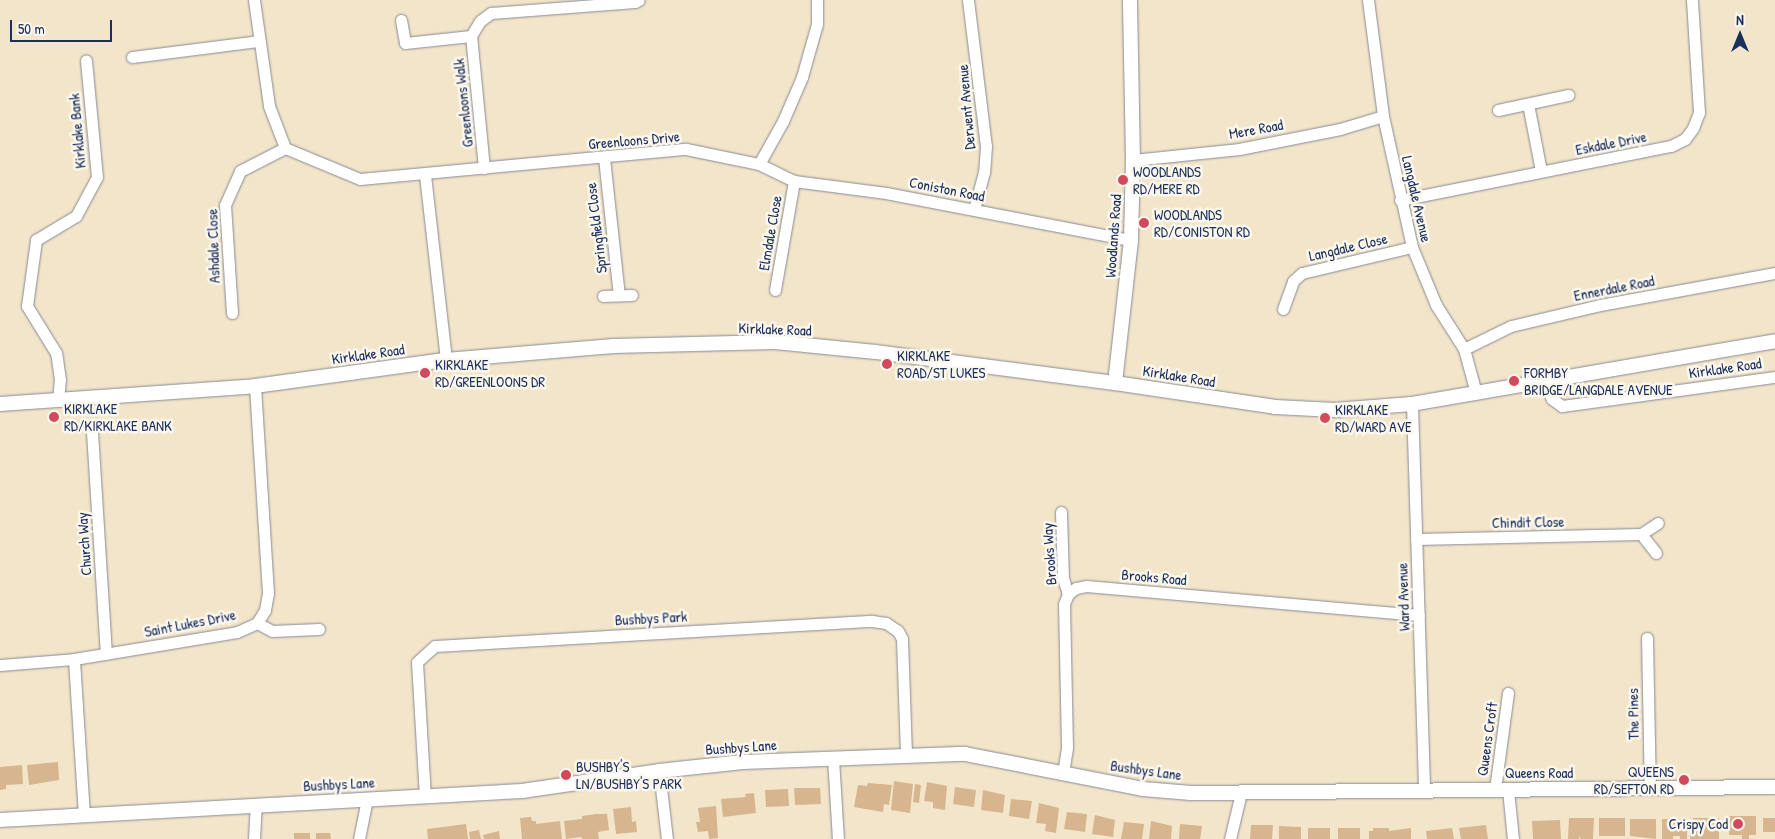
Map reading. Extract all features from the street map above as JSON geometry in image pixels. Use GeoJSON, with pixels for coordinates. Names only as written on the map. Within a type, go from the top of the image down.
{"type":"FeatureCollection","features":[{"type":"Feature","properties":{"kind":"street"},"geometry":{"type":"LineString","coordinates":[[254,0],[258,41],[269,106],[285,148]]}},
{"type":"Feature","properties":{"kind":"street","name":"Greenloons Walk"},"geometry":{"type":"LineString","coordinates":[[484,168],[471,36],[480,21],[491,13],[635,2],[639,0]]}},
{"type":"Feature","properties":{"kind":"street"},"geometry":{"type":"LineString","coordinates":[[759,164],[783,121],[802,77],[817,24],[817,0]]}},
{"type":"Feature","properties":{"kind":"street","name":"Derwent Avenue"},"geometry":{"type":"LineString","coordinates":[[968,0],[986,146],[984,172],[974,209]]}},
{"type":"Feature","properties":{"kind":"street","name":"Woodlands Road"},"geometry":{"type":"LineString","coordinates":[[1115,383],[1131,240],[1133,160],[1130,0]]}},
{"type":"Feature","properties":{"kind":"street","name":"Langdale Avenue"},"geometry":{"type":"LineString","coordinates":[[1368,0],[1383,116],[1400,200],[1412,247],[1436,305],[1464,349],[1476,394]]}},
{"type":"Feature","properties":{"kind":"street","name":"Eskdale Drive"},"geometry":{"type":"LineString","coordinates":[[1400,200],[1671,146],[1685,139],[1694,128],[1699,112],[1692,0]]}},
{"type":"Feature","properties":{"kind":"street","name":"Greenloons Walk"},"geometry":{"type":"LineString","coordinates":[[401,20],[405,43],[471,36]]}},
{"type":"Feature","properties":{"kind":"street"},"geometry":{"type":"LineString","coordinates":[[132,56],[258,41]]}},
{"type":"Feature","properties":{"kind":"street","name":"Kirklake Bank"},"geometry":{"type":"LineString","coordinates":[[58,401],[60,380],[56,353],[27,306],[36,240],[76,216],[97,177],[86,61]]}},
{"type":"Feature","properties":{"kind":"street"},"geometry":{"type":"LineString","coordinates":[[1498,110],[1568,95]]}},
{"type":"Feature","properties":{"kind":"street"},"geometry":{"type":"LineString","coordinates":[[1528,104],[1541,172]]}},
{"type":"Feature","properties":{"kind":"street","name":"Mere Road"},"geometry":{"type":"LineString","coordinates":[[1133,160],[1239,148],[1340,129],[1383,116]]}},
{"type":"Feature","properties":{"kind":"street","name":"Greenloons Drive"},"geometry":{"type":"LineString","coordinates":[[285,148],[360,180],[686,149],[759,164]]}},
{"type":"Feature","properties":{"kind":"street","name":"Ashdale Close"},"geometry":{"type":"LineString","coordinates":[[232,313],[224,205],[240,171],[285,148]]}},
{"type":"Feature","properties":{"kind":"street","name":"Springfield Close"},"geometry":{"type":"LineString","coordinates":[[604,158],[619,295]]}},
{"type":"Feature","properties":{"kind":"street","name":"Coniston Road"},"geometry":{"type":"LineString","coordinates":[[759,164],[794,181],[886,193],[1131,240]]}},
{"type":"Feature","properties":{"kind":"street"},"geometry":{"type":"LineString","coordinates":[[425,175],[446,360]]}},
{"type":"Feature","properties":{"kind":"street","name":"Elmdale Close"},"geometry":{"type":"LineString","coordinates":[[775,290],[794,181]]}},
{"type":"Feature","properties":{"kind":"street","name":"Langdale Close"},"geometry":{"type":"LineString","coordinates":[[1283,309],[1293,281],[1302,273],[1412,247]]}},
{"type":"Feature","properties":{"kind":"street","name":"Ennerdale Road"},"geometry":{"type":"LineString","coordinates":[[1464,349],[1511,326],[1600,305],[1775,273]]}},
{"type":"Feature","properties":{"kind":"street"},"geometry":{"type":"LineString","coordinates":[[603,296],[632,295]]}},
{"type":"Feature","properties":{"kind":"street","name":"Kirklake Road"},"geometry":{"type":"LineString","coordinates":[[0,404],[255,386],[446,360],[613,346],[775,342],[876,352],[1115,383],[1275,407],[1335,410],[1412,404],[1476,394],[1775,341]]}},
{"type":"Feature","properties":{"kind":"street","name":"Kirklake Road"},"geometry":{"type":"LineString","coordinates":[[1545,382],[1552,399],[1562,406],[1775,377]]}},
{"type":"Feature","properties":{"kind":"street","name":"Saint Lukes Drive"},"geometry":{"type":"LineString","coordinates":[[0,665],[74,659],[106,654],[237,632],[257,622],[265,610],[268,593],[255,386]]}},
{"type":"Feature","properties":{"kind":"street","name":"Ward Avenue"},"geometry":{"type":"LineString","coordinates":[[1412,404],[1424,789]]}},
{"type":"Feature","properties":{"kind":"street","name":"Church Way"},"geometry":{"type":"LineString","coordinates":[[92,432],[106,654]]}},
{"type":"Feature","properties":{"kind":"street","name":"Brooks Way"},"geometry":{"type":"LineString","coordinates":[[1062,512],[1063,578],[1068,594]]}},
{"type":"Feature","properties":{"kind":"street"},"geometry":{"type":"LineString","coordinates":[[1656,553],[1641,534],[1658,523]]}},
{"type":"Feature","properties":{"kind":"street","name":"Chindit Close"},"geometry":{"type":"LineString","coordinates":[[1416,539],[1641,534]]}},
{"type":"Feature","properties":{"kind":"street","name":"Brooks Road"},"geometry":{"type":"LineString","coordinates":[[1068,594],[1076,588],[1086,586],[1419,615]]}},
{"type":"Feature","properties":{"kind":"street"},"geometry":{"type":"LineString","coordinates":[[1063,773],[1067,747],[1064,604],[1068,594]]}},
{"type":"Feature","properties":{"kind":"street","name":"Bushbys Park"},"geometry":{"type":"LineString","coordinates":[[425,797],[417,662],[435,646],[872,621],[886,624],[898,631],[902,639],[906,756]]}},
{"type":"Feature","properties":{"kind":"street"},"geometry":{"type":"LineString","coordinates":[[257,622],[272,631],[319,629]]}},
{"type":"Feature","properties":{"kind":"street","name":"The Pines"},"geometry":{"type":"LineString","coordinates":[[1647,638],[1650,788]]}},
{"type":"Feature","properties":{"kind":"street"},"geometry":{"type":"LineString","coordinates":[[74,659],[84,815]]}},
{"type":"Feature","properties":{"kind":"street","name":"Queens Croft"},"geometry":{"type":"LineString","coordinates":[[1508,692],[1501,790],[1513,839]]}},
{"type":"Feature","properties":{"kind":"street","name":"Bushbys Lane"},"geometry":{"type":"LineString","coordinates":[[0,820],[256,804],[522,791],[660,771],[743,762],[965,754],[1143,789],[1191,793],[1424,789]]}},
{"type":"Feature","properties":{"kind":"street"},"geometry":{"type":"LineString","coordinates":[[834,758],[838,839]]}},
{"type":"Feature","properties":{"kind":"street"},"geometry":{"type":"LineString","coordinates":[[660,771],[667,839]]}},
{"type":"Feature","properties":{"kind":"street","name":"Queens Road"},"geometry":{"type":"LineString","coordinates":[[1424,789],[1775,787]]}},
{"type":"Feature","properties":{"kind":"street"},"geometry":{"type":"LineString","coordinates":[[1230,839],[1241,793]]}},
{"type":"Feature","properties":{"kind":"street"},"geometry":{"type":"LineString","coordinates":[[359,839],[367,799]]}},
{"type":"Feature","properties":{"kind":"street"},"geometry":{"type":"LineString","coordinates":[[254,839],[256,804]]}},
{"type":"Feature","properties":{"kind":"building"},"geometry":{"type":"Polygon","coordinates":[[[58,762],[59,780],[29,785],[27,765],[58,762]]]}},
{"type":"Feature","properties":{"kind":"building"},"geometry":{"type":"Polygon","coordinates":[[[22,765],[23,784],[6,785],[6,789],[0,790],[0,767],[22,765]]]}},
{"type":"Feature","properties":{"kind":"building"},"geometry":{"type":"Polygon","coordinates":[[[894,781],[913,784],[910,813],[891,810],[894,781]]]}},
{"type":"Feature","properties":{"kind":"building"},"geometry":{"type":"Polygon","coordinates":[[[927,782],[947,786],[945,810],[933,808],[933,802],[924,801],[927,782]]]}},
{"type":"Feature","properties":{"kind":"building"},"geometry":{"type":"Polygon","coordinates":[[[868,783],[892,785],[889,805],[884,804],[883,812],[854,807],[858,785],[867,786],[868,783]]]}},
{"type":"Feature","properties":{"kind":"building"},"geometry":{"type":"Polygon","coordinates":[[[915,784],[921,785],[919,803],[913,802],[915,784]]]}},
{"type":"Feature","properties":{"kind":"building"},"geometry":{"type":"Polygon","coordinates":[[[955,787],[976,790],[974,807],[953,804],[955,787]]]}},
{"type":"Feature","properties":{"kind":"building"},"geometry":{"type":"Polygon","coordinates":[[[794,788],[820,788],[821,804],[795,805],[794,788]]]}},
{"type":"Feature","properties":{"kind":"building"},"geometry":{"type":"Polygon","coordinates":[[[788,789],[789,806],[766,807],[765,790],[788,789]]]}},
{"type":"Feature","properties":{"kind":"building"},"geometry":{"type":"Polygon","coordinates":[[[983,790],[1005,795],[1003,813],[981,810],[983,790]]]}},
{"type":"Feature","properties":{"kind":"building"},"geometry":{"type":"Polygon","coordinates":[[[754,793],[756,813],[723,817],[721,799],[746,797],[745,794],[754,793]]]}},
{"type":"Feature","properties":{"kind":"building"},"geometry":{"type":"Polygon","coordinates":[[[1011,799],[1032,801],[1029,819],[1009,816],[1011,799]]]}},
{"type":"Feature","properties":{"kind":"building"},"geometry":{"type":"Polygon","coordinates":[[[1039,803],[1059,808],[1056,833],[1045,831],[1046,824],[1036,823],[1039,803]]]}},
{"type":"Feature","properties":{"kind":"building"},"geometry":{"type":"Polygon","coordinates":[[[716,806],[718,838],[709,839],[708,831],[698,832],[696,822],[700,822],[698,808],[716,806]]]}},
{"type":"Feature","properties":{"kind":"building"},"geometry":{"type":"Polygon","coordinates":[[[631,807],[632,822],[636,821],[637,832],[616,834],[613,809],[631,807]]]}},
{"type":"Feature","properties":{"kind":"building"},"geometry":{"type":"Polygon","coordinates":[[[1067,812],[1087,814],[1085,832],[1064,829],[1067,812]]]}},
{"type":"Feature","properties":{"kind":"building"},"geometry":{"type":"Polygon","coordinates":[[[607,814],[609,830],[598,832],[599,839],[582,839],[581,837],[566,839],[564,821],[582,819],[582,816],[607,814]]]}},
{"type":"Feature","properties":{"kind":"building"},"geometry":{"type":"Polygon","coordinates":[[[1095,815],[1115,820],[1113,837],[1092,834],[1095,815]]]}},
{"type":"Feature","properties":{"kind":"building"},"geometry":{"type":"Polygon","coordinates":[[[1729,816],[1756,816],[1756,835],[1749,835],[1749,839],[1742,839],[1742,835],[1729,835],[1729,816]]]}},
{"type":"Feature","properties":{"kind":"building"},"geometry":{"type":"Polygon","coordinates":[[[531,817],[532,821],[536,821],[536,824],[560,821],[562,839],[522,839],[520,818],[531,817]]]}},
{"type":"Feature","properties":{"kind":"building"},"geometry":{"type":"Polygon","coordinates":[[[1569,818],[1594,818],[1593,839],[1581,839],[1579,836],[1579,839],[1568,839],[1569,818]]]}},
{"type":"Feature","properties":{"kind":"building"},"geometry":{"type":"Polygon","coordinates":[[[1599,818],[1625,818],[1625,836],[1599,836],[1599,818]]]}},
{"type":"Feature","properties":{"kind":"building"},"geometry":{"type":"Polygon","coordinates":[[[1693,818],[1719,818],[1719,839],[1690,839],[1690,825],[1693,825],[1693,818]]]}},
{"type":"Feature","properties":{"kind":"building"},"geometry":{"type":"Polygon","coordinates":[[[1763,818],[1775,818],[1775,832],[1763,832],[1763,818]]]}},
{"type":"Feature","properties":{"kind":"building"},"geometry":{"type":"Polygon","coordinates":[[[1630,819],[1656,819],[1656,839],[1630,836],[1630,819]]]}},
{"type":"Feature","properties":{"kind":"building"},"geometry":{"type":"Polygon","coordinates":[[[1662,819],[1687,819],[1687,839],[1673,836],[1673,839],[1662,839],[1662,819]]]}},
{"type":"Feature","properties":{"kind":"building"},"geometry":{"type":"Polygon","coordinates":[[[1560,820],[1561,839],[1533,839],[1532,821],[1560,820]]]}},
{"type":"Feature","properties":{"kind":"building"},"geometry":{"type":"Polygon","coordinates":[[[1151,821],[1172,826],[1171,839],[1149,839],[1151,821]]]}},
{"type":"Feature","properties":{"kind":"building"},"geometry":{"type":"Polygon","coordinates":[[[1124,822],[1144,824],[1142,839],[1121,839],[1124,822]]]}},
{"type":"Feature","properties":{"kind":"building"},"geometry":{"type":"Polygon","coordinates":[[[466,824],[468,839],[428,839],[427,829],[466,824]]]}},
{"type":"Feature","properties":{"kind":"building"},"geometry":{"type":"Polygon","coordinates":[[[1180,824],[1202,826],[1200,839],[1179,839],[1180,824]]]}},
{"type":"Feature","properties":{"kind":"building"},"geometry":{"type":"Polygon","coordinates":[[[1251,825],[1273,825],[1272,839],[1250,839],[1251,825]]]}},
{"type":"Feature","properties":{"kind":"building"},"geometry":{"type":"Polygon","coordinates":[[[1486,825],[1488,839],[1461,839],[1459,828],[1486,825]]]}},
{"type":"Feature","properties":{"kind":"building"},"geometry":{"type":"Polygon","coordinates":[[[1279,826],[1301,827],[1301,839],[1279,839],[1279,826]]]}},
{"type":"Feature","properties":{"kind":"building"},"geometry":{"type":"Polygon","coordinates":[[[1308,828],[1330,828],[1330,839],[1308,839],[1308,828]]]}},
{"type":"Feature","properties":{"kind":"building"},"geometry":{"type":"Polygon","coordinates":[[[1338,828],[1360,828],[1360,839],[1338,839],[1338,828]]]}},
{"type":"Feature","properties":{"kind":"building"},"geometry":{"type":"Polygon","coordinates":[[[1373,828],[1389,828],[1389,831],[1411,828],[1411,839],[1369,839],[1369,831],[1373,831],[1373,828]]]}},
{"type":"Feature","properties":{"kind":"building"},"geometry":{"type":"Polygon","coordinates":[[[1452,828],[1454,839],[1427,839],[1426,831],[1452,828]]]}},
{"type":"Feature","properties":{"kind":"building"},"geometry":{"type":"Polygon","coordinates":[[[479,830],[481,839],[470,839],[469,832],[479,830]]]}},
{"type":"Feature","properties":{"kind":"building"},"geometry":{"type":"Polygon","coordinates":[[[499,831],[500,839],[484,839],[483,835],[499,831]]]}},
{"type":"Feature","properties":{"kind":"building"},"geometry":{"type":"Polygon","coordinates":[[[294,833],[310,833],[310,839],[294,839],[294,833]]]}},
{"type":"Feature","properties":{"kind":"building"},"geometry":{"type":"Polygon","coordinates":[[[316,833],[330,833],[331,839],[316,839],[316,833]]]}},
{"type":"Feature","properties":{"kind":"place","name":"WOODLANDS RD/MERE RD"},"geometry":{"type":"Point","coordinates":[1123,180]}},
{"type":"Feature","properties":{"kind":"place","name":"WOODLANDS RD/CONISTON RD"},"geometry":{"type":"Point","coordinates":[1144,223]}},
{"type":"Feature","properties":{"kind":"place","name":"KIRKLAKE ROAD/ST LUKES"},"geometry":{"type":"Point","coordinates":[887,364]}},
{"type":"Feature","properties":{"kind":"place","name":"KIRKLAKE RD/GREENLOONS DR"},"geometry":{"type":"Point","coordinates":[425,373]}},
{"type":"Feature","properties":{"kind":"place","name":"FORMBY BRIDGE/LANGDALE AVENUE"},"geometry":{"type":"Point","coordinates":[1514,381]}},
{"type":"Feature","properties":{"kind":"place","name":"KIRKLAKE RD/KIRKLAKE BANK"},"geometry":{"type":"Point","coordinates":[54,417]}},
{"type":"Feature","properties":{"kind":"place","name":"KIRKLAKE RD/WARD AVE"},"geometry":{"type":"Point","coordinates":[1325,418]}},
{"type":"Feature","properties":{"kind":"place","name":"BUSHBY'S LN/BUSHBY'S PARK"},"geometry":{"type":"Point","coordinates":[566,775]}},
{"type":"Feature","properties":{"kind":"place","name":"QUEENS RD/SEFTON RD"},"geometry":{"type":"Point","coordinates":[1684,780]}},
{"type":"Feature","properties":{"kind":"place","name":"Crispy Cod"},"geometry":{"type":"Point","coordinates":[1738,824]}}]}
